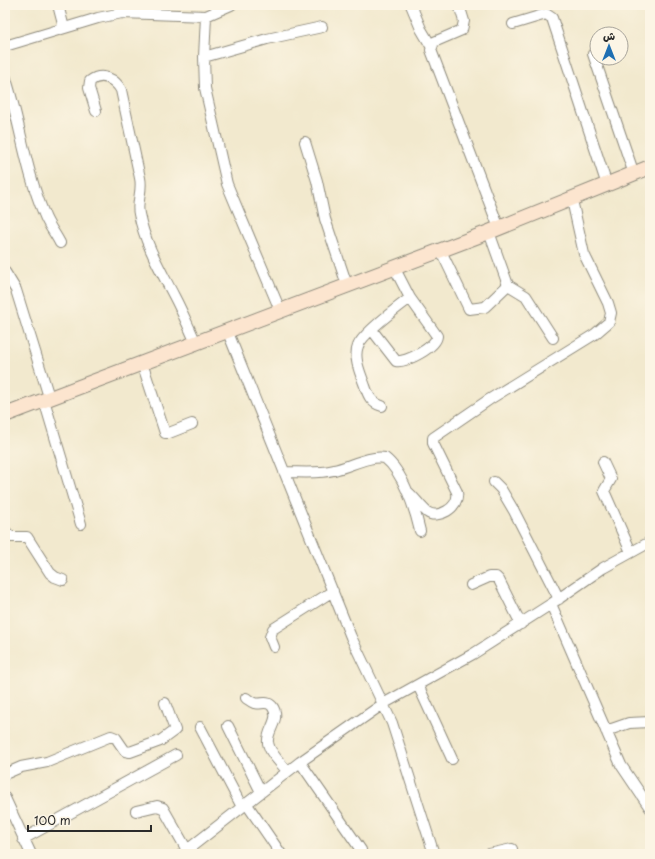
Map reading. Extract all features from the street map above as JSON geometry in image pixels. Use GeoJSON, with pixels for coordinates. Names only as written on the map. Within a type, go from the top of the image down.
{"type":"FeatureCollection","features":[{"type":"Feature","properties":{"kind":"main road"},"geometry":{"type":"LineString","coordinates":[[5,415],[440,249],[494,230],[572,200],[650,167]]}},
{"type":"Feature","properties":{"kind":"street"},"geometry":{"type":"LineString","coordinates":[[58,5],[64,28]]}},
{"type":"Feature","properties":{"kind":"street"},"geometry":{"type":"LineString","coordinates":[[5,46],[64,28],[122,13],[206,16],[231,5]]}},
{"type":"Feature","properties":{"kind":"street"},"geometry":{"type":"LineString","coordinates":[[411,5],[421,29],[431,46],[432,55],[494,230],[508,285],[526,296],[553,338]]}},
{"type":"Feature","properties":{"kind":"street"},"geometry":{"type":"LineString","coordinates":[[431,46],[434,42],[462,30],[464,22],[460,5]]}},
{"type":"Feature","properties":{"kind":"street"},"geometry":{"type":"LineString","coordinates":[[513,24],[546,14],[552,18],[607,185]]}},
{"type":"Feature","properties":{"kind":"street"},"geometry":{"type":"LineString","coordinates":[[206,16],[204,58],[205,88],[227,184],[280,310]]}},
{"type":"Feature","properties":{"kind":"street"},"geometry":{"type":"LineString","coordinates":[[204,58],[268,39],[322,27]]}},
{"type":"Feature","properties":{"kind":"street"},"geometry":{"type":"LineString","coordinates":[[597,66],[634,174]]}},
{"type":"Feature","properties":{"kind":"street"},"geometry":{"type":"LineString","coordinates":[[5,76],[15,106],[31,179],[44,214],[60,243]]}},
{"type":"Feature","properties":{"kind":"street"},"geometry":{"type":"LineString","coordinates":[[96,111],[89,88],[90,80],[105,77],[112,79],[121,90],[140,178],[141,189],[138,213],[155,262],[196,343]]}},
{"type":"Feature","properties":{"kind":"street"},"geometry":{"type":"LineString","coordinates":[[305,142],[317,181],[325,219],[347,285]]}},
{"type":"Feature","properties":{"kind":"street"},"geometry":{"type":"LineString","coordinates":[[407,491],[428,513],[435,514],[447,511],[456,504],[458,499],[457,492],[433,443],[434,438],[490,399],[595,334],[609,322],[611,313],[608,303],[584,254],[572,200]]}},
{"type":"Feature","properties":{"kind":"street"},"geometry":{"type":"LineString","coordinates":[[440,249],[469,309],[485,307],[508,285]]}},
{"type":"Feature","properties":{"kind":"street"},"geometry":{"type":"LineString","coordinates":[[372,330],[396,361],[401,361],[424,351],[436,341],[437,336],[410,298],[394,267]]}},
{"type":"Feature","properties":{"kind":"street"},"geometry":{"type":"LineString","coordinates":[[5,272],[16,290],[81,524]]}},
{"type":"Feature","properties":{"kind":"street"},"geometry":{"type":"LineString","coordinates":[[382,406],[376,404],[369,397],[359,370],[357,353],[361,341],[410,298]]}},
{"type":"Feature","properties":{"kind":"street"},"geometry":{"type":"LineString","coordinates":[[227,330],[333,592],[392,723],[434,854]]}},
{"type":"Feature","properties":{"kind":"street"},"geometry":{"type":"LineString","coordinates":[[142,363],[166,433],[192,424]]}},
{"type":"Feature","properties":{"kind":"street"},"geometry":{"type":"LineString","coordinates":[[284,472],[316,473],[334,470],[376,458],[382,458],[388,461],[407,491],[415,510],[420,531]]}},
{"type":"Feature","properties":{"kind":"street"},"geometry":{"type":"LineString","coordinates":[[603,462],[611,479],[604,491],[632,552]]}},
{"type":"Feature","properties":{"kind":"street"},"geometry":{"type":"LineString","coordinates":[[494,482],[504,494],[519,519],[555,602],[606,731],[624,770],[650,808]]}},
{"type":"Feature","properties":{"kind":"street"},"geometry":{"type":"LineString","coordinates":[[5,531],[12,536],[27,537],[50,573],[63,580]]}},
{"type":"Feature","properties":{"kind":"street"},"geometry":{"type":"LineString","coordinates":[[136,811],[157,806],[162,808],[184,852],[287,771],[383,704],[473,654],[555,602],[603,568],[650,542]]}},
{"type":"Feature","properties":{"kind":"street"},"geometry":{"type":"LineString","coordinates":[[471,585],[490,577],[496,577],[499,580],[521,624]]}},
{"type":"Feature","properties":{"kind":"street"},"geometry":{"type":"LineString","coordinates":[[274,647],[270,637],[272,629],[333,592]]}},
{"type":"Feature","properties":{"kind":"street"},"geometry":{"type":"LineString","coordinates":[[418,685],[452,759]]}},
{"type":"Feature","properties":{"kind":"street"},"geometry":{"type":"LineString","coordinates":[[246,698],[253,703],[266,703],[272,706],[275,712],[275,721],[269,732],[268,745],[287,771]]}},
{"type":"Feature","properties":{"kind":"street"},"geometry":{"type":"LineString","coordinates":[[5,774],[21,767],[47,762],[111,736],[116,738],[125,751],[130,752],[160,742],[175,730],[165,703]]}},
{"type":"Feature","properties":{"kind":"street"},"geometry":{"type":"LineString","coordinates":[[606,731],[629,723],[650,722]]}},
{"type":"Feature","properties":{"kind":"street"},"geometry":{"type":"LineString","coordinates":[[228,726],[261,792]]}},
{"type":"Feature","properties":{"kind":"street"},"geometry":{"type":"LineString","coordinates":[[200,727],[244,805],[281,854]]}},
{"type":"Feature","properties":{"kind":"street"},"geometry":{"type":"LineString","coordinates":[[23,839],[176,755]]}},
{"type":"Feature","properties":{"kind":"street"},"geometry":{"type":"LineString","coordinates":[[300,762],[361,850]]}},
{"type":"Feature","properties":{"kind":"street"},"geometry":{"type":"LineString","coordinates":[[5,798],[31,854]]}},
{"type":"Feature","properties":{"kind":"street"},"geometry":{"type":"LineString","coordinates":[[489,854],[512,849]]}}]}
